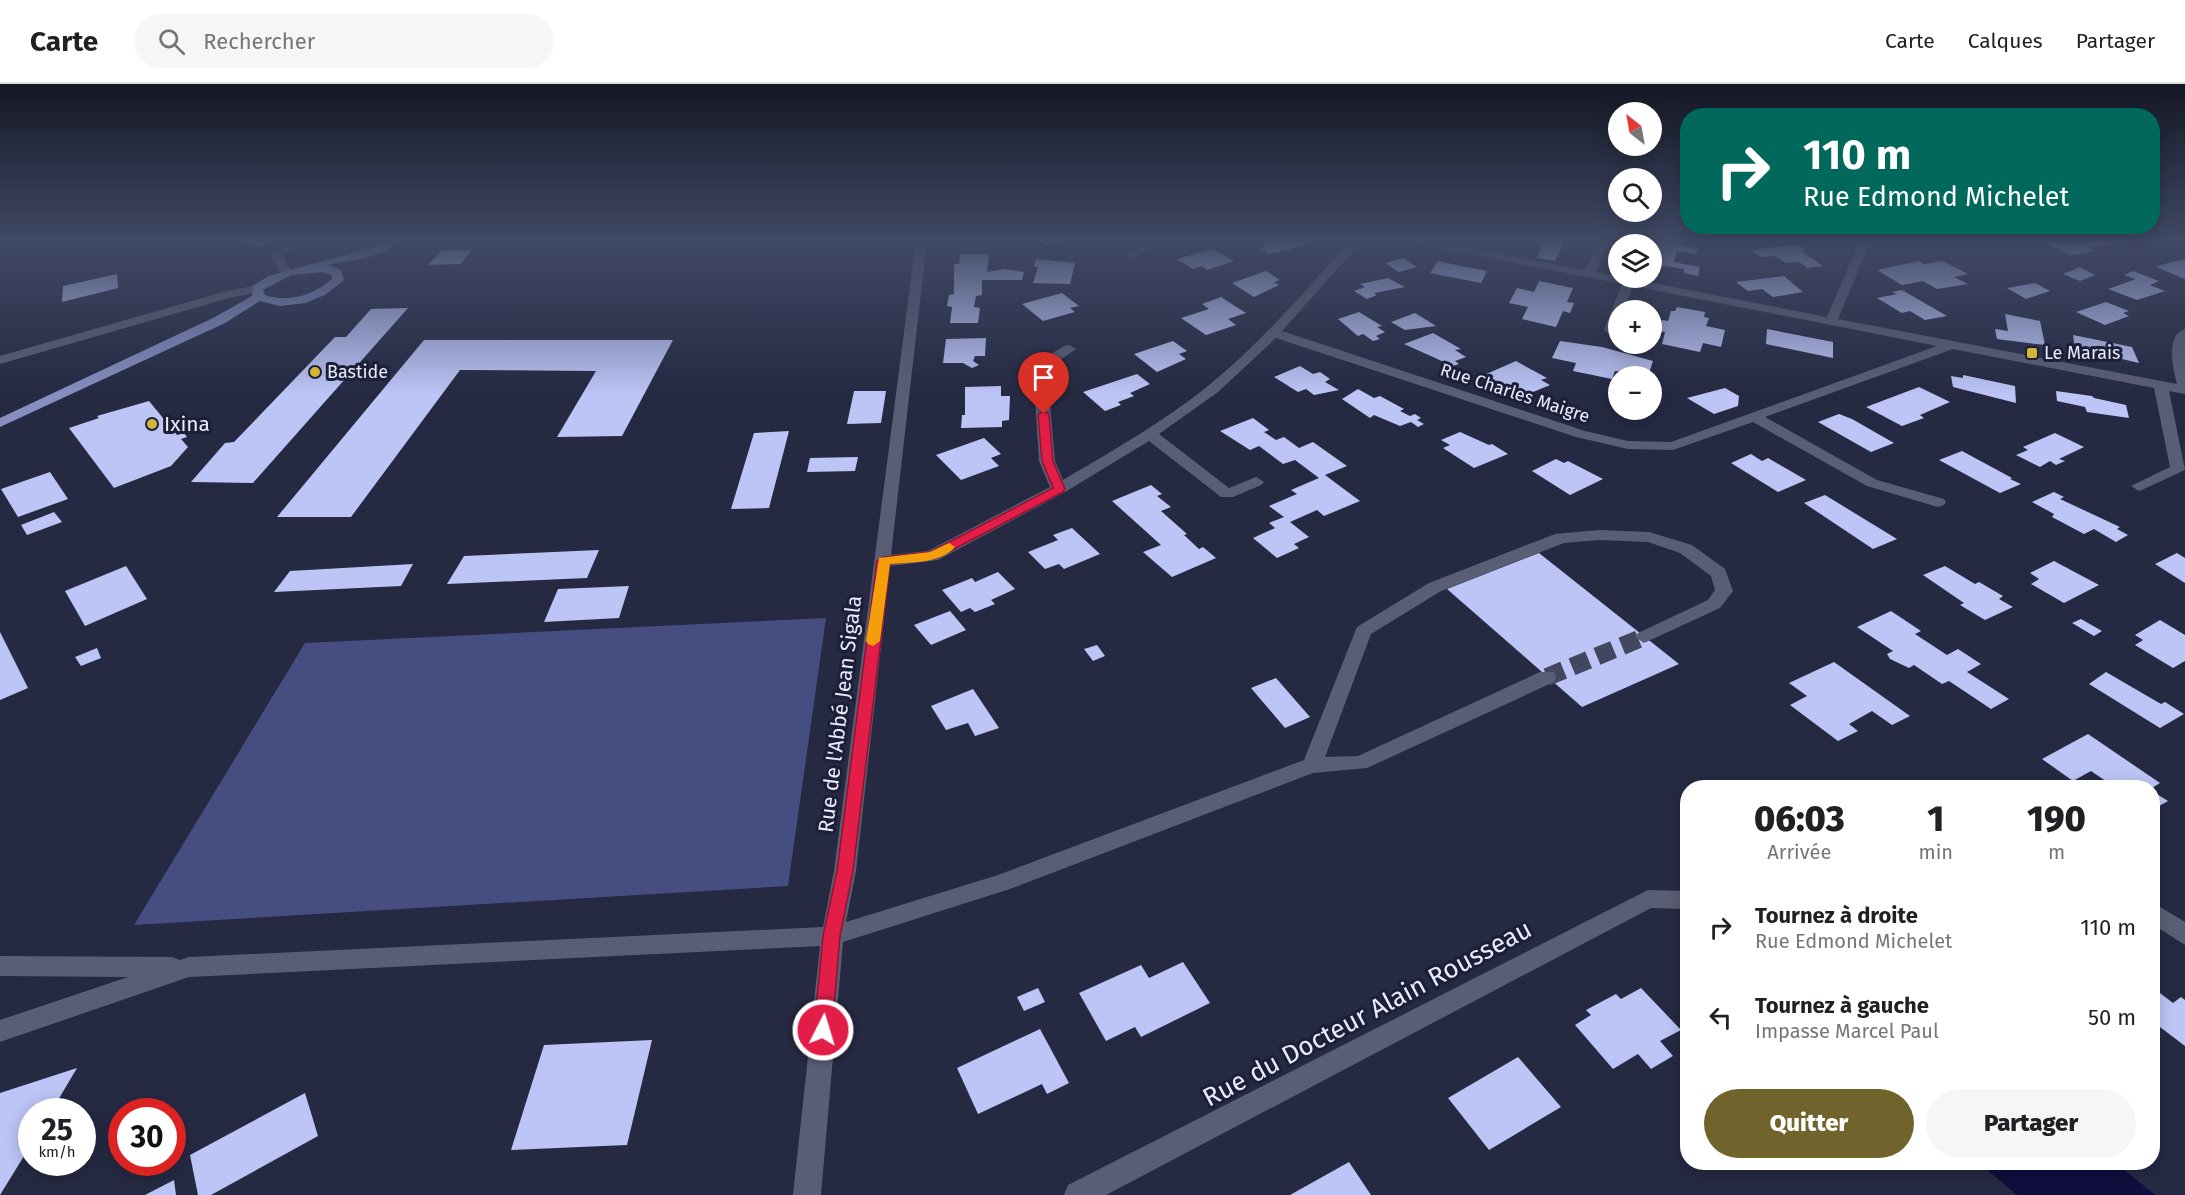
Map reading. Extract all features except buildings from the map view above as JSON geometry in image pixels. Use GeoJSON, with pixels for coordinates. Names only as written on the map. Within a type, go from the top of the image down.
{"type":"FeatureCollection","features":[{"type":"Feature","properties":{"kind":"main road"},"geometry":{"type":"LineString","coordinates":[[220,320],[311,297],[323,292]]}},
{"type":"Feature","properties":{"kind":"main road"},"geometry":{"type":"LineString","coordinates":[[0,423],[220,320],[258,293],[270,302],[289,302]]}},
{"type":"Feature","properties":{"kind":"street","name":"Rue de l'Abbé Jean Sigala"},"geometry":{"type":"LineString","coordinates":[[807,1195],[832,936],[845,871],[915,292]]}},
{"type":"Feature","properties":{"kind":"street"},"geometry":{"type":"LineString","coordinates":[[884,561],[933,555],[1059,489],[1150,434],[1213,389],[1274,333],[1311,292]]}},
{"type":"Feature","properties":{"kind":"street"},"geometry":{"type":"LineString","coordinates":[[1680,292],[2185,390],[2177,360],[2185,333]]}},
{"type":"Feature","properties":{"kind":"street"},"geometry":{"type":"LineString","coordinates":[[1831,321],[1844,292]]}},
{"type":"Feature","properties":{"kind":"street"},"geometry":{"type":"LineString","coordinates":[[0,360],[227,295],[258,293]]}},
{"type":"Feature","properties":{"kind":"street","name":"Rue Charles Maigre"},"geometry":{"type":"LineString","coordinates":[[1274,333],[1581,434],[1628,445],[1673,446],[1950,346]]}},
{"type":"Feature","properties":{"kind":"street"},"geometry":{"type":"LineString","coordinates":[[1059,489],[1047,461],[1040,367],[1070,349]]}},
{"type":"Feature","properties":{"kind":"street"},"geometry":{"type":"LineString","coordinates":[[2139,486],[2178,469],[2161,386]]}},
{"type":"Feature","properties":{"kind":"street"},"geometry":{"type":"LineString","coordinates":[[1754,417],[1872,483],[1938,502]]}},
{"type":"Feature","properties":{"kind":"street"},"geometry":{"type":"LineString","coordinates":[[1150,434],[1227,494],[1256,482]]}},
{"type":"Feature","properties":{"kind":"street"},"geometry":{"type":"LineString","coordinates":[[1312,765],[1364,631],[1435,587],[1540,546],[1561,538],[1599,535],[1649,537],[1686,549],[1719,573],[1724,591],[1714,604],[1644,637]]}},
{"type":"Feature","properties":{"kind":"street"},"geometry":{"type":"LineString","coordinates":[[0,966],[189,967],[832,936],[1002,883],[1312,765],[1360,763],[1547,676]]}},
{"type":"Feature","properties":{"kind":"street","name":"Rue du Docteur Alain Rousseau"},"geometry":{"type":"LineString","coordinates":[[1078,1195],[1648,899],[1680,900]]}},
{"type":"Feature","properties":{"kind":"street"},"geometry":{"type":"LineString","coordinates":[[2160,917],[2185,935]]}},
{"type":"Feature","properties":{"kind":"street"},"geometry":{"type":"LineString","coordinates":[[0,1030],[189,967]]}},
{"type":"Feature","properties":{"kind":"shaded area"},"geometry":{"type":"Polygon","coordinates":[[[826,618],[788,886],[134,925],[305,643],[826,618]]]}},
{"type":"Feature","properties":{"kind":"shaded area"},"geometry":{"type":"Polygon","coordinates":[[[1987,1170],[2125,1170],[2155,1195],[2017,1195],[1987,1170]]]}},
{"type":"Feature","properties":{"kind":"tunnel"},"geometry":{"type":"LineString","coordinates":[[1547,677],[1644,637]]}},
{"type":"Feature","properties":{"kind":"slow traffic"},"geometry":{"type":"LineString","coordinates":[[873,641],[884,561],[933,555],[949,547]]}},
{"type":"Feature","properties":{"kind":"place","name":"Le Marais"},"geometry":{"type":"Point","coordinates":[2032,353]}},
{"type":"Feature","properties":{"kind":"place","name":"Bastide"},"geometry":{"type":"Point","coordinates":[315,372]}},
{"type":"Feature","properties":{"kind":"place","name":"Ixina"},"geometry":{"type":"Point","coordinates":[152,424]}},
{"type":"Feature","properties":{"kind":"route"},"geometry":{"type":"LineString","coordinates":[[823,1030],[832,936],[845,871],[884,561],[933,555],[1059,489],[1047,461],[1044,414]]}}]}
